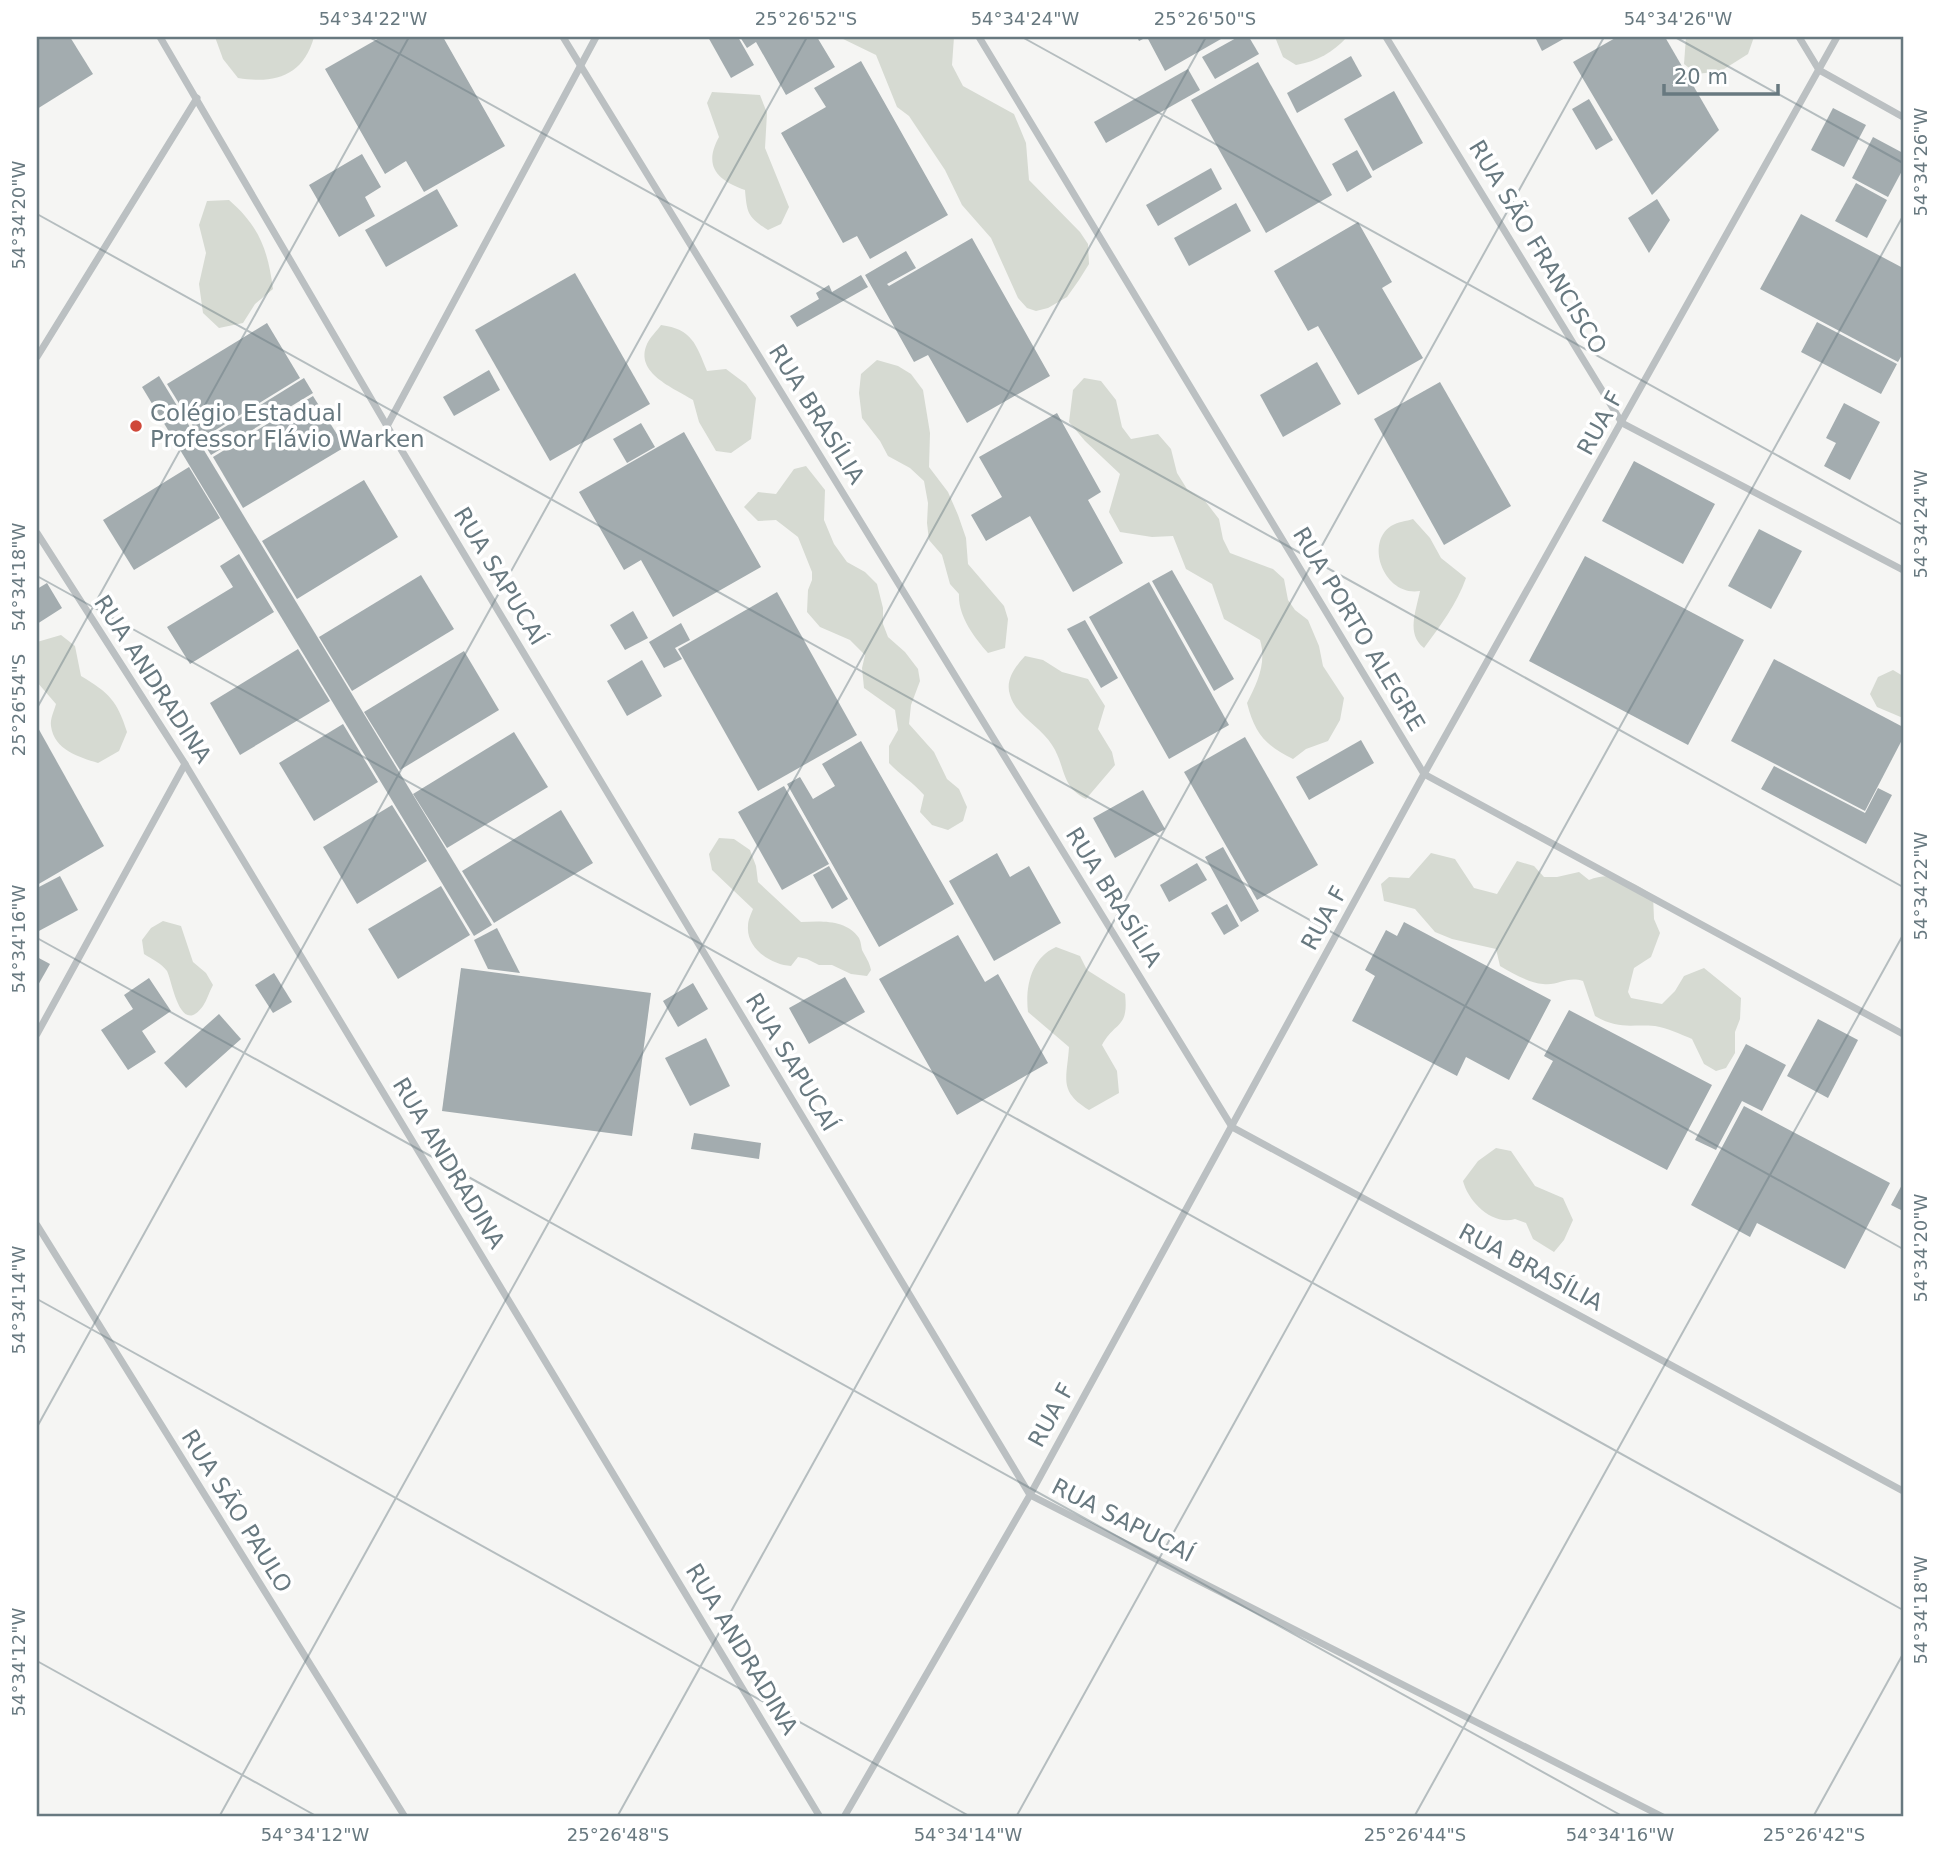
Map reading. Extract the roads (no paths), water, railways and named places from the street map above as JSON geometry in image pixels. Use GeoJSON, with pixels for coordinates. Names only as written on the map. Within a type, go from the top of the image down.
{"type":"FeatureCollection","features":[{"type":"Feature","properties":{"kind":"street","name":"RUA SAPUCAÍ"},"geometry":{"type":"LineString","coordinates":[[160,37],[387,426],[1030,1495],[1663,1817]]}},
{"type":"Feature","properties":{"kind":"street","name":"RUA BRASÍLIA"},"geometry":{"type":"LineString","coordinates":[[563,37],[1232,1127],[1903,1491]]}},
{"type":"Feature","properties":{"kind":"street"},"geometry":{"type":"LineString","coordinates":[[387,426],[596,37]]}},
{"type":"Feature","properties":{"kind":"street","name":"RUA PORTO ALEGRE"},"geometry":{"type":"LineString","coordinates":[[979,37],[1424,774]]}},
{"type":"Feature","properties":{"kind":"street","name":"RUA SÃO FRANCISCO"},"geometry":{"type":"LineString","coordinates":[[1386,37],[1622,422]]}},
{"type":"Feature","properties":{"kind":"street"},"geometry":{"type":"LineString","coordinates":[[1798,37],[1819,71],[1903,117]]}},
{"type":"Feature","properties":{"kind":"street","name":"RUA F"},"geometry":{"type":"LineString","coordinates":[[844,1817],[1030,1495],[1424,774],[1837,37]]}},
{"type":"Feature","properties":{"kind":"street"},"geometry":{"type":"LineString","coordinates":[[37,357],[197,98]]}},
{"type":"Feature","properties":{"kind":"street"},"geometry":{"type":"LineString","coordinates":[[1622,422],[1903,569]]}},
{"type":"Feature","properties":{"kind":"street","name":"RUA ANDRADINA"},"geometry":{"type":"LineString","coordinates":[[37,533],[185,764],[820,1817]]}},
{"type":"Feature","properties":{"kind":"street"},"geometry":{"type":"LineString","coordinates":[[37,1034],[185,764]]}},
{"type":"Feature","properties":{"kind":"street"},"geometry":{"type":"LineString","coordinates":[[1424,774],[1903,1034]]}},
{"type":"Feature","properties":{"kind":"street","name":"RUA SÃO PAULO"},"geometry":{"type":"LineString","coordinates":[[37,1225],[405,1817]]}},
{"type":"Feature","properties":{"kind":"place","name":"Colégio Estadual Professor Flávio Warken"},"geometry":{"type":"Point","coordinates":[136,426]}}]}
